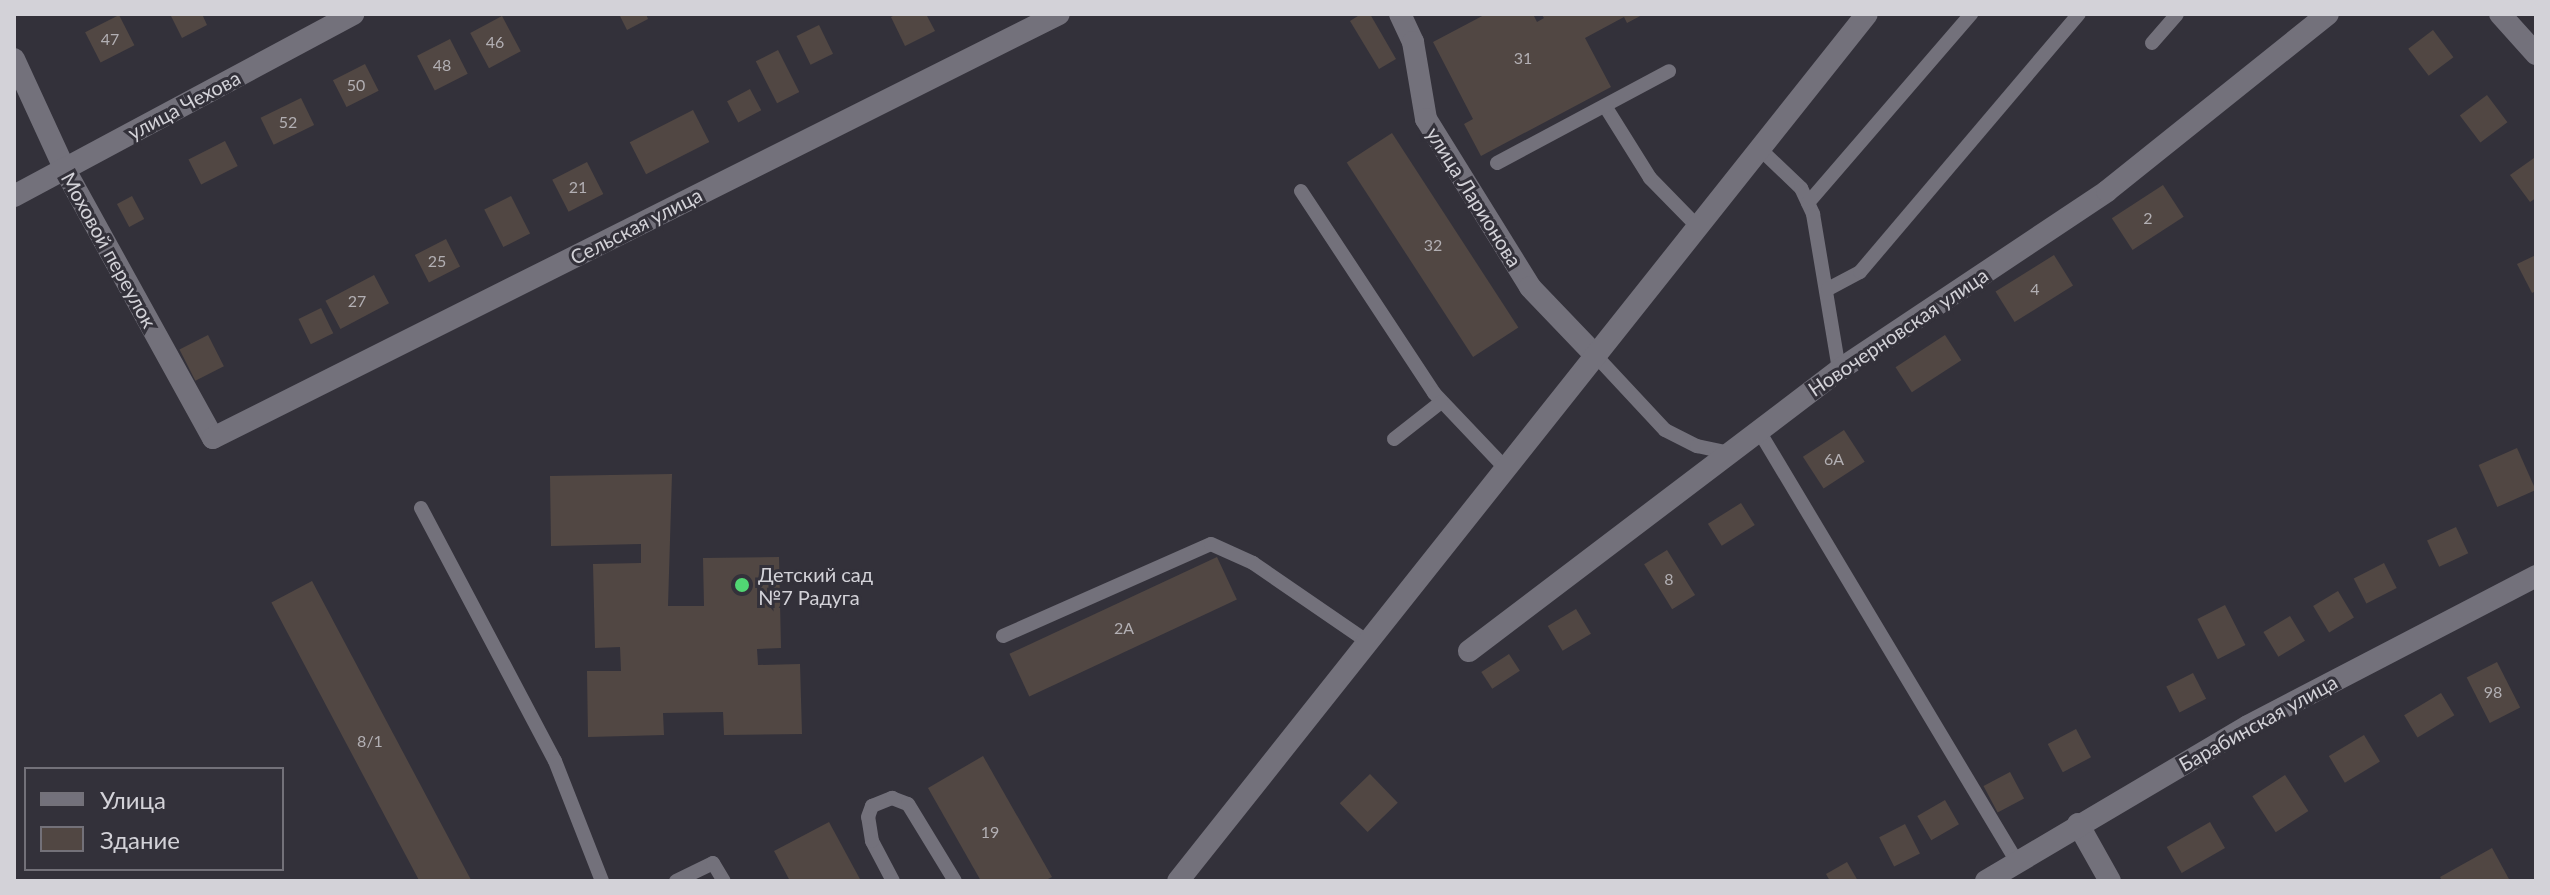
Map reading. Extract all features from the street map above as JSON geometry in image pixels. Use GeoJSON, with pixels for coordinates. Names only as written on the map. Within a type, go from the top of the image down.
{"type":"FeatureCollection","features":[{"type":"Feature","properties":{"kind":"street","name":"улица Чехова"},"geometry":{"type":"LineString","coordinates":[[14,196],[353,14]]}},
{"type":"Feature","properties":{"kind":"street","name":"Сельская улица"},"geometry":{"type":"LineString","coordinates":[[213,438],[1059,14]]}},
{"type":"Feature","properties":{"kind":"street","name":"улица Ларионова"},"geometry":{"type":"LineString","coordinates":[[1400,14],[1413,42],[1426,119],[1530,287],[1596,356]]}},
{"type":"Feature","properties":{"kind":"street"},"geometry":{"type":"LineString","coordinates":[[1178,881],[1867,14]]}},
{"type":"Feature","properties":{"kind":"street","name":"Новочерновская улица"},"geometry":{"type":"LineString","coordinates":[[1469,651],[1839,370],[2107,191],[2328,14]]}},
{"type":"Feature","properties":{"kind":"street"},"geometry":{"type":"LineString","coordinates":[[2500,14],[2536,54]]}},
{"type":"Feature","properties":{"kind":"street","name":"Моховой переулок"},"geometry":{"type":"LineString","coordinates":[[14,59],[65,170],[213,438]]}},
{"type":"Feature","properties":{"kind":"street","name":"Барабинская улица"},"geometry":{"type":"LineString","coordinates":[[1986,881],[2248,726],[2536,576]]}},
{"type":"Feature","properties":{"kind":"street"},"geometry":{"type":"LineString","coordinates":[[2078,824],[2110,881]]}},
{"type":"Feature","properties":{"kind":"lane"},"geometry":{"type":"LineString","coordinates":[[1808,203],[1971,14]]}},
{"type":"Feature","properties":{"kind":"lane"},"geometry":{"type":"LineString","coordinates":[[1828,289],[1860,272],[2079,14]]}},
{"type":"Feature","properties":{"kind":"lane"},"geometry":{"type":"LineString","coordinates":[[2152,43],[2177,14]]}},
{"type":"Feature","properties":{"kind":"lane"},"geometry":{"type":"LineString","coordinates":[[1497,163],[1669,71]]}},
{"type":"Feature","properties":{"kind":"lane"},"geometry":{"type":"LineString","coordinates":[[1605,106],[1650,178],[1698,227]]}},
{"type":"Feature","properties":{"kind":"lane"},"geometry":{"type":"LineString","coordinates":[[1760,149],[1801,188],[1808,203],[1828,289],[1839,370]]}},
{"type":"Feature","properties":{"kind":"lane"},"geometry":{"type":"LineString","coordinates":[[1301,191],[1441,402],[1506,469]]}},
{"type":"Feature","properties":{"kind":"lane"},"geometry":{"type":"LineString","coordinates":[[1596,356],[1665,430],[1697,446],[1730,453]]}},
{"type":"Feature","properties":{"kind":"lane"},"geometry":{"type":"LineString","coordinates":[[1394,439],[1441,402]]}},
{"type":"Feature","properties":{"kind":"lane"},"geometry":{"type":"LineString","coordinates":[[1759,431],[2017,862]]}},
{"type":"Feature","properties":{"kind":"lane"},"geometry":{"type":"LineString","coordinates":[[421,508],[555,761],[602,881]]}},
{"type":"Feature","properties":{"kind":"lane"},"geometry":{"type":"LineString","coordinates":[[1003,636],[1211,544],[1253,563],[1368,642]]}},
{"type":"Feature","properties":{"kind":"lane"},"geometry":{"type":"LineString","coordinates":[[893,881],[872,841],[868,817],[872,806],[892,798],[908,804],[955,881]]}},
{"type":"Feature","properties":{"kind":"lane"},"geometry":{"type":"LineString","coordinates":[[676,881],[713,863],[724,881]]}},
{"type":"Feature","properties":{"kind":"building"},"geometry":{"type":"Polygon","coordinates":[[[170,14],[202,14],[207,25],[182,38],[170,14]]]}},
{"type":"Feature","properties":{"kind":"building"},"geometry":{"type":"Polygon","coordinates":[[[619,14],[646,14],[648,19],[627,30],[619,14]]]}},
{"type":"Feature","properties":{"kind":"building"},"geometry":{"type":"Polygon","coordinates":[[[897,14],[926,14],[935,31],[905,46],[891,17],[897,14]]]}},
{"type":"Feature","properties":{"kind":"building"},"geometry":{"type":"Polygon","coordinates":[[[1361,14],[1370,14],[1396,59],[1379,69],[1350,21],[1361,14]]]}},
{"type":"Feature","properties":{"kind":"building"},"geometry":{"type":"Polygon","coordinates":[[[1486,14],[1533,14],[1537,22],[1544,18],[1541,14],[1644,14],[1627,23],[1624,17],[1585,38],[1611,87],[1481,156],[1464,124],[1473,119],[1433,42],[1486,14]]]}},
{"type":"Feature","properties":{"kind":"building"},"geometry":{"type":"Polygon","coordinates":[[[119,15],[134,45],[101,63],[85,32],[119,15]]]}},
{"type":"Feature","properties":{"kind":"building"},"geometry":{"type":"Polygon","coordinates":[[[502,16],[521,51],[489,68],[470,33],[502,16]]]}},
{"type":"Feature","properties":{"kind":"building"},"geometry":{"type":"Polygon","coordinates":[[[819,25],[833,54],[811,65],[797,36],[819,25]]]}},
{"type":"Feature","properties":{"kind":"building"},"geometry":{"type":"Polygon","coordinates":[[[2433,30],[2453,57],[2429,76],[2408,49],[2433,30]]]}},
{"type":"Feature","properties":{"kind":"building"},"geometry":{"type":"Polygon","coordinates":[[[450,39],[468,74],[435,91],[417,56],[450,39]]]}},
{"type":"Feature","properties":{"kind":"building"},"geometry":{"type":"Polygon","coordinates":[[[778,50],[799,92],[777,103],[756,61],[778,50]]]}},
{"type":"Feature","properties":{"kind":"building"},"geometry":{"type":"Polygon","coordinates":[[[365,64],[379,91],[347,107],[333,80],[365,64]]]}},
{"type":"Feature","properties":{"kind":"building"},"geometry":{"type":"Polygon","coordinates":[[[750,89],[761,110],[738,122],[727,101],[750,89]]]}},
{"type":"Feature","properties":{"kind":"building"},"geometry":{"type":"Polygon","coordinates":[[[2487,95],[2507,122],[2480,143],[2460,115],[2487,95]]]}},
{"type":"Feature","properties":{"kind":"building"},"geometry":{"type":"Polygon","coordinates":[[[301,98],[314,125],[274,145],[261,118],[301,98]]]}},
{"type":"Feature","properties":{"kind":"building"},"geometry":{"type":"Polygon","coordinates":[[[693,110],[709,142],[646,174],[630,142],[693,110]]]}},
{"type":"Feature","properties":{"kind":"building"},"geometry":{"type":"Polygon","coordinates":[[[1392,133],[1518,328],[1473,357],[1347,162],[1392,133]]]}},
{"type":"Feature","properties":{"kind":"building"},"geometry":{"type":"Polygon","coordinates":[[[225,141],[238,166],[201,185],[188,160],[225,141]]]}},
{"type":"Feature","properties":{"kind":"building"},"geometry":{"type":"Polygon","coordinates":[[[2534,158],[2536,198],[2530,202],[2510,175],[2534,158]]]}},
{"type":"Feature","properties":{"kind":"building"},"geometry":{"type":"Polygon","coordinates":[[[587,162],[603,194],[569,212],[552,180],[587,162]]]}},
{"type":"Feature","properties":{"kind":"building"},"geometry":{"type":"Polygon","coordinates":[[[2163,185],[2184,217],[2133,250],[2112,218],[2163,185]]]}},
{"type":"Feature","properties":{"kind":"building"},"geometry":{"type":"Polygon","coordinates":[[[132,196],[144,219],[129,227],[117,204],[132,196]]]}},
{"type":"Feature","properties":{"kind":"building"},"geometry":{"type":"Polygon","coordinates":[[[511,196],[530,233],[503,247],[484,210],[511,196]]]}},
{"type":"Feature","properties":{"kind":"building"},"geometry":{"type":"Polygon","coordinates":[[[446,239],[460,267],[429,283],[415,255],[446,239]]]}},
{"type":"Feature","properties":{"kind":"building"},"geometry":{"type":"Polygon","coordinates":[[[2054,255],[2073,286],[2015,322],[1995,292],[2054,255]]]}},
{"type":"Feature","properties":{"kind":"building"},"geometry":{"type":"Polygon","coordinates":[[[2536,255],[2536,291],[2532,293],[2517,264],[2536,255]]]}},
{"type":"Feature","properties":{"kind":"building"},"geometry":{"type":"Polygon","coordinates":[[[374,275],[389,303],[340,329],[325,301],[374,275]]]}},
{"type":"Feature","properties":{"kind":"building"},"geometry":{"type":"Polygon","coordinates":[[[321,308],[333,333],[311,344],[299,319],[321,308]]]}},
{"type":"Feature","properties":{"kind":"building"},"geometry":{"type":"Polygon","coordinates":[[[208,335],[224,366],[195,381],[179,350],[208,335]]]}},
{"type":"Feature","properties":{"kind":"building"},"geometry":{"type":"Polygon","coordinates":[[[1945,335],[1961,360],[1912,392],[1896,367],[1945,335]]]}},
{"type":"Feature","properties":{"kind":"building"},"geometry":{"type":"Polygon","coordinates":[[[1844,430],[1865,462],[1824,489],[1803,457],[1844,430]]]}},
{"type":"Feature","properties":{"kind":"building"},"geometry":{"type":"Polygon","coordinates":[[[2517,448],[2536,490],[2497,507],[2479,465],[2517,448]]]}},
{"type":"Feature","properties":{"kind":"building","name":"Детский сад №7 Радуга"},"geometry":{"type":"Polygon","coordinates":[[[672,474],[668,606],[704,606],[703,558],[779,557],[781,648],[757,649],[758,665],[800,664],[802,734],[724,735],[723,712],[663,713],[664,735],[588,737],[587,671],[621,671],[620,647],[595,648],[593,564],[641,563],[641,544],[551,546],[550,476],[672,474]]]}},
{"type":"Feature","properties":{"kind":"building"},"geometry":{"type":"Polygon","coordinates":[[[1741,503],[1755,525],[1722,546],[1708,524],[1741,503]]]}},
{"type":"Feature","properties":{"kind":"building"},"geometry":{"type":"Polygon","coordinates":[[[2456,527],[2468,553],[2439,567],[2427,541],[2456,527]]]}},
{"type":"Feature","properties":{"kind":"building"},"geometry":{"type":"Polygon","coordinates":[[[1667,550],[1695,595],[1672,609],[1644,564],[1667,550]]]}},
{"type":"Feature","properties":{"kind":"building"},"geometry":{"type":"Polygon","coordinates":[[[1217,557],[1237,600],[1029,696],[1009,654],[1217,557]]]}},
{"type":"Feature","properties":{"kind":"building"},"geometry":{"type":"Polygon","coordinates":[[[2384,563],[2397,588],[2366,603],[2354,578],[2384,563]]]}},
{"type":"Feature","properties":{"kind":"building"},"geometry":{"type":"Polygon","coordinates":[[[312,581],[471,880],[419,881],[271,603],[312,581]]]}},
{"type":"Feature","properties":{"kind":"building"},"geometry":{"type":"Polygon","coordinates":[[[2338,591],[2354,618],[2329,633],[2313,606],[2338,591]]]}},
{"type":"Feature","properties":{"kind":"building"},"geometry":{"type":"Polygon","coordinates":[[[2225,605],[2245,645],[2218,659],[2197,619],[2225,605]]]}},
{"type":"Feature","properties":{"kind":"building"},"geometry":{"type":"Polygon","coordinates":[[[1576,609],[1591,634],[1563,651],[1548,626],[1576,609]]]}},
{"type":"Feature","properties":{"kind":"building"},"geometry":{"type":"Polygon","coordinates":[[[2290,616],[2305,641],[2278,657],[2263,632],[2290,616]]]}},
{"type":"Feature","properties":{"kind":"building"},"geometry":{"type":"Polygon","coordinates":[[[1509,654],[1520,671],[1492,689],[1481,672],[1509,654]]]}},
{"type":"Feature","properties":{"kind":"building"},"geometry":{"type":"Polygon","coordinates":[[[2497,662],[2520,707],[2490,723],[2467,677],[2497,662]]]}},
{"type":"Feature","properties":{"kind":"building"},"geometry":{"type":"Polygon","coordinates":[[[2193,673],[2206,699],[2179,712],[2166,687],[2193,673]]]}},
{"type":"Feature","properties":{"kind":"building"},"geometry":{"type":"Polygon","coordinates":[[[2441,693],[2454,715],[2418,737],[2404,715],[2441,693]]]}},
{"type":"Feature","properties":{"kind":"building"},"geometry":{"type":"Polygon","coordinates":[[[2076,729],[2091,757],[2063,772],[2048,744],[2076,729]]]}},
{"type":"Feature","properties":{"kind":"building"},"geometry":{"type":"Polygon","coordinates":[[[2364,735],[2380,762],[2345,783],[2329,756],[2364,735]]]}},
{"type":"Feature","properties":{"kind":"building"},"geometry":{"type":"Polygon","coordinates":[[[983,756],[1052,877],[1044,881],[981,881],[928,788],[983,756]]]}},
{"type":"Feature","properties":{"kind":"building"},"geometry":{"type":"Polygon","coordinates":[[[2010,772],[2024,798],[1998,813],[1984,786],[2010,772]]]}},
{"type":"Feature","properties":{"kind":"building"},"geometry":{"type":"Polygon","coordinates":[[[1370,774],[1398,803],[1368,832],[1340,803],[1370,774]]]}},
{"type":"Feature","properties":{"kind":"building"},"geometry":{"type":"Polygon","coordinates":[[[2285,775],[2308,811],[2276,832],[2252,796],[2285,775]]]}},
{"type":"Feature","properties":{"kind":"building"},"geometry":{"type":"Polygon","coordinates":[[[1945,800],[1959,824],[1931,840],[1917,816],[1945,800]]]}},
{"type":"Feature","properties":{"kind":"building"},"geometry":{"type":"Polygon","coordinates":[[[829,822],[861,881],[790,881],[774,851],[829,822]]]}},
{"type":"Feature","properties":{"kind":"building"},"geometry":{"type":"Polygon","coordinates":[[[2210,822],[2225,848],[2182,873],[2167,847],[2210,822]]]}},
{"type":"Feature","properties":{"kind":"building"},"geometry":{"type":"Polygon","coordinates":[[[1905,824],[1920,853],[1894,867],[1879,837],[1905,824]]]}},
{"type":"Feature","properties":{"kind":"building"},"geometry":{"type":"Polygon","coordinates":[[[2492,848],[2510,881],[2442,881],[2440,877],[2492,848]]]}},
{"type":"Feature","properties":{"kind":"building"},"geometry":{"type":"Polygon","coordinates":[[[1847,862],[1858,881],[1830,881],[1826,874],[1847,862]]]}},
{"type":"Feature","properties":{"kind":"place","name":"Детский сад №7 Радуга"},"geometry":{"type":"Point","coordinates":[742,585]}}]}
